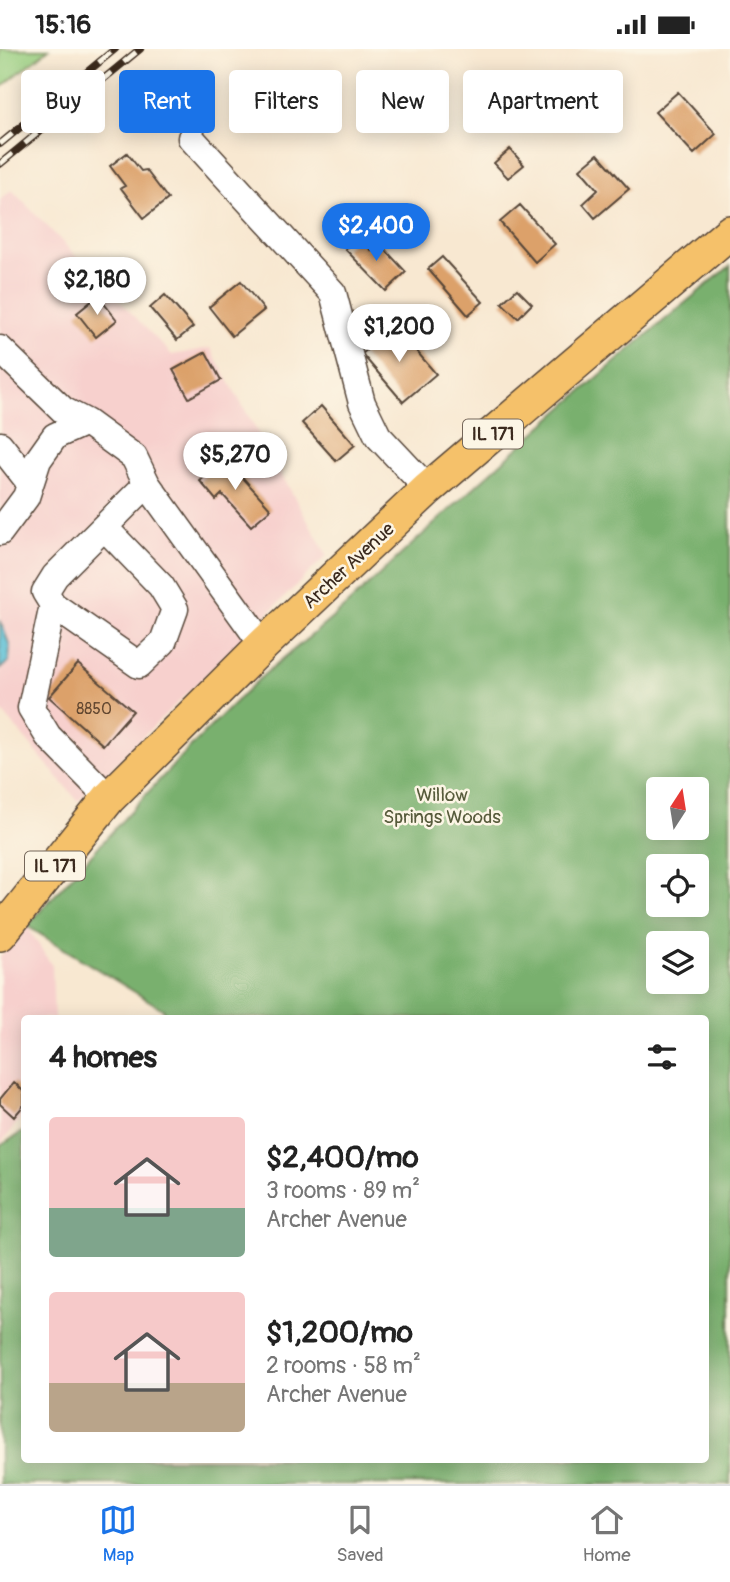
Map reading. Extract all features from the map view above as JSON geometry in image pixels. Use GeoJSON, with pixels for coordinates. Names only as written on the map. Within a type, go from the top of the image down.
{"type":"FeatureCollection","features":[{"type":"Feature","properties":{"kind":"main road","name":"Archer Avenue"},"geometry":{"type":"LineString","coordinates":[[0,934],[109,799],[263,645],[428,489],[730,232]]}},
{"type":"Feature","properties":{"kind":"lane"},"geometry":{"type":"LineString","coordinates":[[191,138],[333,293],[362,403],[378,436],[428,489]]}},
{"type":"Feature","properties":{"kind":"lane"},"geometry":{"type":"LineString","coordinates":[[0,349],[63,409],[86,422],[134,457],[147,484],[263,645]]}},
{"type":"Feature","properties":{"kind":"lane"},"geometry":{"type":"LineString","coordinates":[[0,532],[26,497],[38,460],[55,436],[86,422]]}},
{"type":"Feature","properties":{"kind":"lane"},"geometry":{"type":"LineString","coordinates":[[0,445],[30,483]]}},
{"type":"Feature","properties":{"kind":"lane"},"geometry":{"type":"LineString","coordinates":[[104,527],[161,586],[175,609],[163,642],[139,665],[53,605],[45,592],[55,576],[104,527],[147,484]]}},
{"type":"Feature","properties":{"kind":"lane"},"geometry":{"type":"LineString","coordinates":[[53,605],[31,708],[48,736],[109,799]]}},
{"type":"Feature","properties":{"kind":"shaded area"},"geometry":{"type":"Polygon","coordinates":[[[12,190],[172,355],[210,348],[327,555],[78,801],[0,709],[0,200],[12,190]]]}},
{"type":"Feature","properties":{"kind":"shaded area"},"geometry":{"type":"Polygon","coordinates":[[[27,926],[52,966],[54,1015],[21,1015],[21,1118],[0,1145],[0,957],[27,926]]]}},
{"type":"Feature","properties":{"kind":"green space"},"geometry":{"type":"Polygon","coordinates":[[[0,49],[49,49],[21,70],[0,88],[0,49]]]}},
{"type":"Feature","properties":{"kind":"green space","name":"Willow Springs Woods"},"geometry":{"type":"Polygon","coordinates":[[[730,266],[730,1484],[0,1484],[0,1146],[21,1133],[21,1463],[709,1463],[709,1015],[164,1015],[164,1010],[27,926],[226,711],[338,613],[536,431],[730,266]]]}},
{"type":"Feature","properties":{"kind":"water"},"geometry":{"type":"Polygon","coordinates":[[[0,620],[10,646],[9,661],[0,669],[0,620]]]}},
{"type":"Feature","properties":{"kind":"building"},"geometry":{"type":"Polygon","coordinates":[[[678,92],[716,134],[694,154],[655,112],[678,92]]]}},
{"type":"Feature","properties":{"kind":"building"},"geometry":{"type":"Polygon","coordinates":[[[510,149],[524,165],[508,178],[494,163],[510,149]]]}},
{"type":"Feature","properties":{"kind":"building"},"geometry":{"type":"Polygon","coordinates":[[[127,153],[141,171],[146,170],[168,199],[144,218],[121,188],[125,186],[110,166],[127,153]]]}},
{"type":"Feature","properties":{"kind":"building"},"geometry":{"type":"Polygon","coordinates":[[[598,154],[629,189],[595,218],[583,204],[598,190],[580,169],[598,154]]]}},
{"type":"Feature","properties":{"kind":"building"},"geometry":{"type":"Polygon","coordinates":[[[520,205],[555,244],[535,262],[500,222],[520,205]]]}},
{"type":"Feature","properties":{"kind":"building"},"geometry":{"type":"Polygon","coordinates":[[[358,236],[372,251],[380,244],[406,272],[386,291],[345,249],[358,236]]]}},
{"type":"Feature","properties":{"kind":"building"},"geometry":{"type":"Polygon","coordinates":[[[442,257],[483,302],[468,315],[428,269],[442,257]]]}},
{"type":"Feature","properties":{"kind":"building"},"geometry":{"type":"Polygon","coordinates":[[[241,281],[264,310],[232,336],[209,307],[241,281]]]}},
{"type":"Feature","properties":{"kind":"building"},"geometry":{"type":"Polygon","coordinates":[[[517,289],[532,304],[518,318],[502,303],[517,289]]]}},
{"type":"Feature","properties":{"kind":"building"},"geometry":{"type":"Polygon","coordinates":[[[165,295],[193,327],[177,340],[150,308],[165,295]]]}},
{"type":"Feature","properties":{"kind":"building"},"geometry":{"type":"Polygon","coordinates":[[[98,296],[117,320],[96,337],[77,313],[98,296]]]}},
{"type":"Feature","properties":{"kind":"building"},"geometry":{"type":"Polygon","coordinates":[[[395,326],[436,374],[403,402],[362,354],[395,326]]]}},
{"type":"Feature","properties":{"kind":"building"},"geometry":{"type":"Polygon","coordinates":[[[206,352],[221,380],[189,398],[173,370],[206,352]]]}},
{"type":"Feature","properties":{"kind":"building"},"geometry":{"type":"Polygon","coordinates":[[[321,406],[355,445],[336,461],[302,423],[321,406]]]}},
{"type":"Feature","properties":{"kind":"building"},"geometry":{"type":"Polygon","coordinates":[[[225,458],[271,509],[251,526],[222,494],[216,500],[200,481],[225,458]]]}},
{"type":"Feature","properties":{"kind":"building"},"geometry":{"type":"Polygon","coordinates":[[[78,664],[133,711],[103,745],[49,697],[78,664]]]}},
{"type":"Feature","properties":{"kind":"building"},"geometry":{"type":"Polygon","coordinates":[[[14,1082],[21,1089],[21,1109],[14,1117],[0,1104],[0,1099],[14,1082]]]}},
{"type":"Feature","properties":{"kind":"railway"},"geometry":{"type":"LineString","coordinates":[[0,144],[115,49]]}},
{"type":"Feature","properties":{"kind":"railway"},"geometry":{"type":"LineString","coordinates":[[0,164],[140,49]]}}]}
